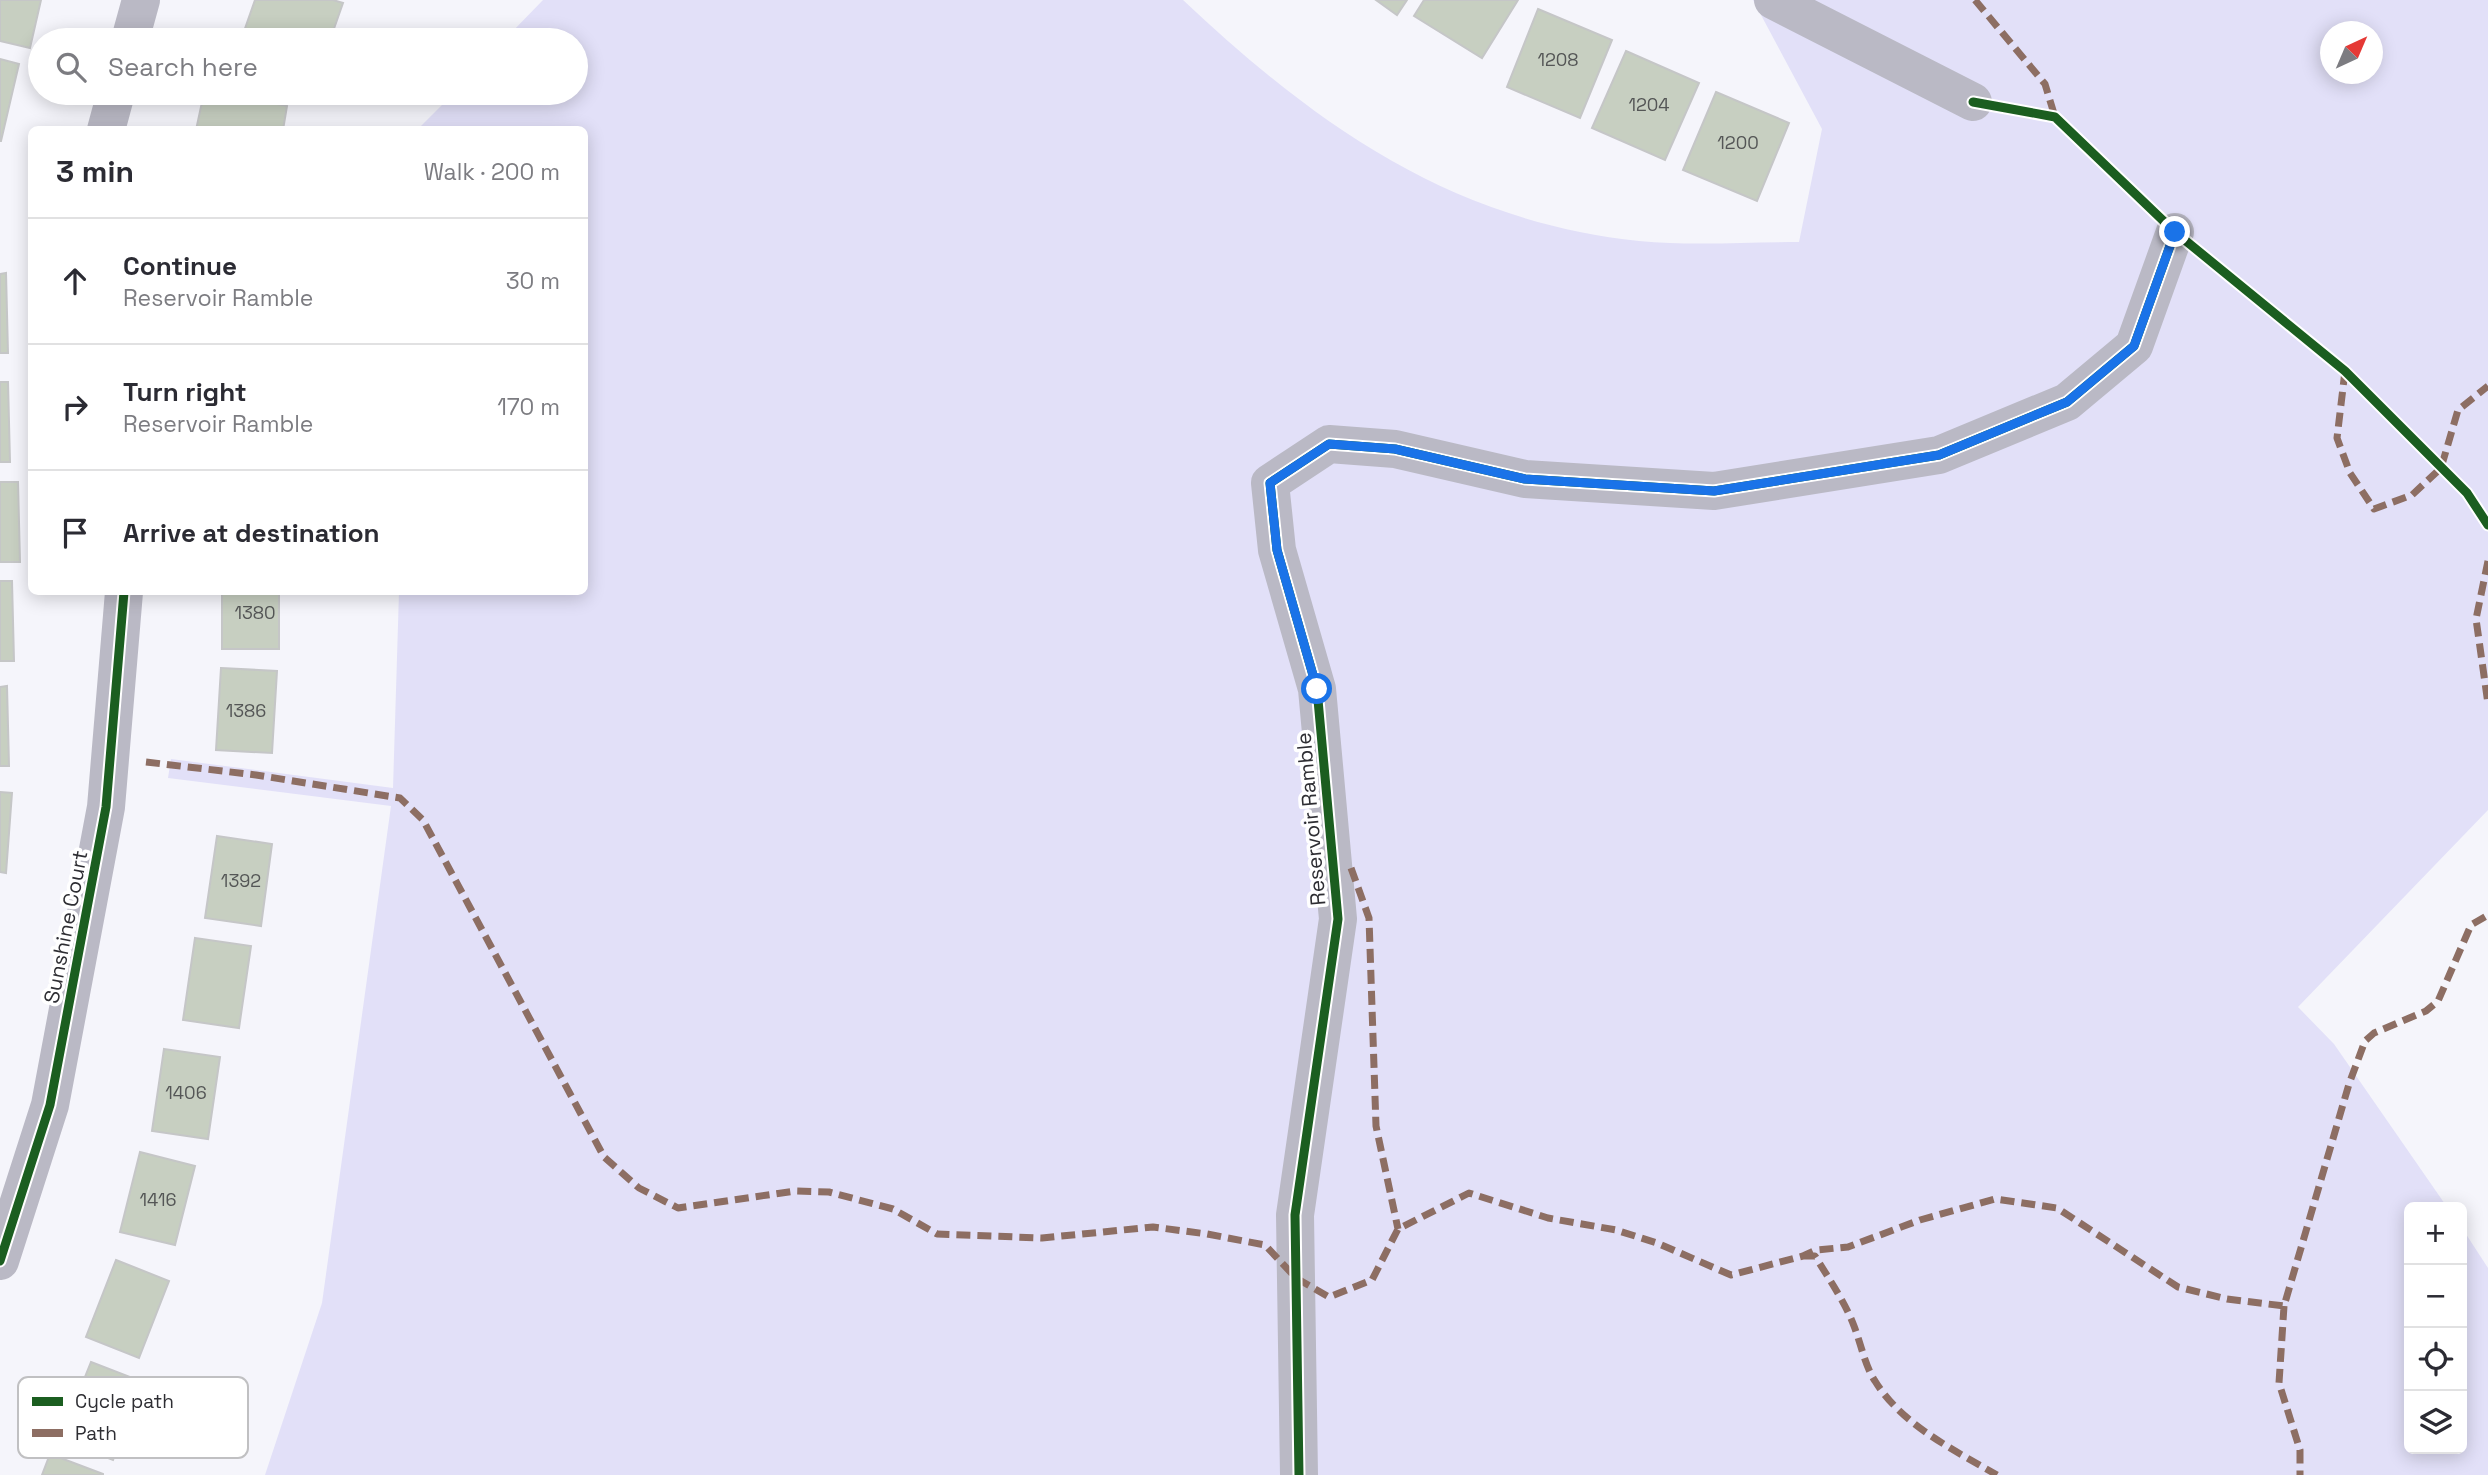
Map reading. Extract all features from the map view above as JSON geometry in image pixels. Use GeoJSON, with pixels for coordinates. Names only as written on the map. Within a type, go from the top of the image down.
{"type":"FeatureCollection","features":[{"type":"Feature","properties":{"kind":"street"},"geometry":{"type":"LineString","coordinates":[[133,28],[141,0]]}},
{"type":"Feature","properties":{"kind":"street"},"geometry":{"type":"LineString","coordinates":[[1773,0],[1973,102]]}},
{"type":"Feature","properties":{"kind":"street"},"geometry":{"type":"LineString","coordinates":[[107,126],[113,105]]}},
{"type":"Feature","properties":{"kind":"street","name":"Reservoir Ramble"},"geometry":{"type":"LineString","coordinates":[[1298,1475],[1295,1214],[1338,919],[1317,689],[1277,550],[1270,483],[1329,444],[1395,449],[1525,479],[1714,491],[1939,455],[2067,402],[2134,346],[2175,232]]}},
{"type":"Feature","properties":{"kind":"street","name":"Sunshine Court"},"geometry":{"type":"LineString","coordinates":[[0,1261],[50,1105],[106,807],[124,595]]}},
{"type":"Feature","properties":{"kind":"shaded area"},"geometry":{"type":"Polygon","coordinates":[[[543,0],[1183,0],[1284,88],[1337,126],[1391,160],[1447,189],[1507,213],[1571,230],[1639,241],[1699,244],[1799,242],[1822,129],[1753,0],[2488,0],[2488,810],[2298,1007],[2334,1044],[2444,1202],[2404,1202],[2404,1454],[2467,1454],[2467,1236],[2488,1268],[2488,1475],[265,1475],[322,1303],[391,806],[168,778],[171,759],[393,788],[399,595],[588,595],[588,126],[421,126],[442,105],[588,105],[588,28],[516,28],[543,0]]]}},
{"type":"Feature","properties":{"kind":"building"},"geometry":{"type":"Polygon","coordinates":[[[0,0],[41,0],[35,28],[28,28],[28,48],[0,41],[0,0]]]}},
{"type":"Feature","properties":{"kind":"building"},"geometry":{"type":"Polygon","coordinates":[[[255,0],[333,0],[343,3],[334,28],[245,28],[255,0]]]}},
{"type":"Feature","properties":{"kind":"building"},"geometry":{"type":"Polygon","coordinates":[[[1376,0],[1407,0],[1397,15],[1376,0]]]}},
{"type":"Feature","properties":{"kind":"building"},"geometry":{"type":"Polygon","coordinates":[[[1424,0],[1518,0],[1482,58],[1414,16],[1424,0]]]}},
{"type":"Feature","properties":{"kind":"building"},"geometry":{"type":"Polygon","coordinates":[[[1538,9],[1612,40],[1580,118],[1507,87],[1538,9]]]}},
{"type":"Feature","properties":{"kind":"building"},"geometry":{"type":"Polygon","coordinates":[[[1626,51],[1699,83],[1665,160],[1592,128],[1626,51]]]}},
{"type":"Feature","properties":{"kind":"building"},"geometry":{"type":"Polygon","coordinates":[[[0,59],[19,64],[1,141],[0,141],[0,59]]]}},
{"type":"Feature","properties":{"kind":"building"},"geometry":{"type":"Polygon","coordinates":[[[1716,92],[1789,123],[1757,201],[1683,170],[1716,92]]]}},
{"type":"Feature","properties":{"kind":"building"},"geometry":{"type":"Polygon","coordinates":[[[201,105],[287,106],[284,126],[197,126],[201,105]]]}},
{"type":"Feature","properties":{"kind":"building"},"geometry":{"type":"Polygon","coordinates":[[[6,273],[8,353],[0,353],[0,274],[6,273]]]}},
{"type":"Feature","properties":{"kind":"building"},"geometry":{"type":"Polygon","coordinates":[[[0,382],[8,382],[10,462],[0,462],[0,382]]]}},
{"type":"Feature","properties":{"kind":"building"},"geometry":{"type":"Polygon","coordinates":[[[0,482],[18,482],[20,562],[0,562],[0,482]]]}},
{"type":"Feature","properties":{"kind":"building"},"geometry":{"type":"Polygon","coordinates":[[[0,581],[12,581],[14,661],[0,661],[0,581]]]}},
{"type":"Feature","properties":{"kind":"building"},"geometry":{"type":"Polygon","coordinates":[[[222,595],[279,595],[279,649],[222,649],[222,595]]]}},
{"type":"Feature","properties":{"kind":"building"},"geometry":{"type":"Polygon","coordinates":[[[221,668],[277,671],[272,753],[216,750],[221,668]]]}},
{"type":"Feature","properties":{"kind":"building"},"geometry":{"type":"Polygon","coordinates":[[[7,686],[9,766],[0,766],[0,687],[7,686]]]}},
{"type":"Feature","properties":{"kind":"building"},"geometry":{"type":"Polygon","coordinates":[[[0,792],[12,793],[6,873],[0,872],[0,792]]]}},
{"type":"Feature","properties":{"kind":"building"},"geometry":{"type":"Polygon","coordinates":[[[217,836],[272,844],[261,926],[205,918],[217,836]]]}},
{"type":"Feature","properties":{"kind":"building"},"geometry":{"type":"Polygon","coordinates":[[[195,938],[251,946],[239,1028],[183,1020],[195,938]]]}},
{"type":"Feature","properties":{"kind":"building"},"geometry":{"type":"Polygon","coordinates":[[[164,1049],[220,1057],[208,1139],[152,1131],[164,1049]]]}},
{"type":"Feature","properties":{"kind":"building"},"geometry":{"type":"Polygon","coordinates":[[[140,1152],[195,1166],[175,1245],[120,1232],[140,1152]]]}},
{"type":"Feature","properties":{"kind":"building"},"geometry":{"type":"Polygon","coordinates":[[[116,1260],[169,1281],[139,1358],[86,1337],[116,1260]]]}},
{"type":"Feature","properties":{"kind":"building"},"geometry":{"type":"Polygon","coordinates":[[[91,1362],[130,1377],[85,1377],[91,1362]]]}},
{"type":"Feature","properties":{"kind":"building"},"geometry":{"type":"Polygon","coordinates":[[[48,1458],[61,1458],[103,1474],[103,1475],[42,1475],[48,1458]]]}},
{"type":"Feature","properties":{"kind":"marked path"},"geometry":{"type":"LineString","coordinates":[[1975,0],[2045,84],[2055,117]]}},
{"type":"Feature","properties":{"kind":"marked path"},"geometry":{"type":"LineString","coordinates":[[2345,371],[2337,438],[2350,473],[2374,509],[2412,495],[2441,468],[2458,410],[2488,386]]}},
{"type":"Feature","properties":{"kind":"marked path"},"geometry":{"type":"LineString","coordinates":[[2488,561],[2476,619],[2488,704]]}},
{"type":"Feature","properties":{"kind":"marked path"},"geometry":{"type":"LineString","coordinates":[[146,762],[256,775],[400,798],[423,820],[604,1157],[639,1188],[678,1208],[795,1191],[829,1192],[893,1209],[937,1234],[1042,1238],[1153,1227],[1207,1234],[1265,1245],[1296,1278],[1329,1297],[1372,1280],[1398,1229],[1469,1193],[1548,1218],[1616,1230],[1657,1243],[1731,1275],[1816,1250],[1848,1247],[1920,1220],[1995,1199],[2057,1208],[2178,1287],[2227,1299],[2284,1306],[2349,1084],[2365,1041],[2374,1033],[2426,1011],[2438,1001],[2471,925],[2488,915]]}},
{"type":"Feature","properties":{"kind":"marked path"},"geometry":{"type":"LineString","coordinates":[[1351,868],[1369,918],[1376,1126],[1398,1229]]}},
{"type":"Feature","properties":{"kind":"marked path"},"geometry":{"type":"LineString","coordinates":[[1803,1256],[1815,1256],[1836,1291],[1857,1333],[1872,1375],[1886,1397],[1930,1435],[1997,1475]]}},
{"type":"Feature","properties":{"kind":"marked path"},"geometry":{"type":"LineString","coordinates":[[2284,1306],[2279,1383],[2300,1450],[2300,1475]]}},
{"type":"Feature","properties":{"kind":"cycle path"},"geometry":{"type":"LineString","coordinates":[[1973,102],[2055,117],[2175,232],[2345,371],[2467,493],[2488,525]]}},
{"type":"Feature","properties":{"kind":"cycle path"},"geometry":{"type":"LineString","coordinates":[[1299,1475],[1295,1215],[1338,919],[1317,689],[1277,550],[1270,483],[1329,444],[1395,449],[1525,479],[1714,491],[1939,455],[2067,402],[2134,346],[2175,232]]}},
{"type":"Feature","properties":{"kind":"cycle path"},"geometry":{"type":"LineString","coordinates":[[0,1261],[50,1105],[106,807],[124,595]]}},
{"type":"Feature","properties":{"kind":"route"},"geometry":{"type":"LineString","coordinates":[[1317,689],[1277,550],[1270,483],[1329,444],[1395,449],[1525,479],[1714,491],[1939,455],[2067,402],[2134,346],[2175,232]]}}]}
